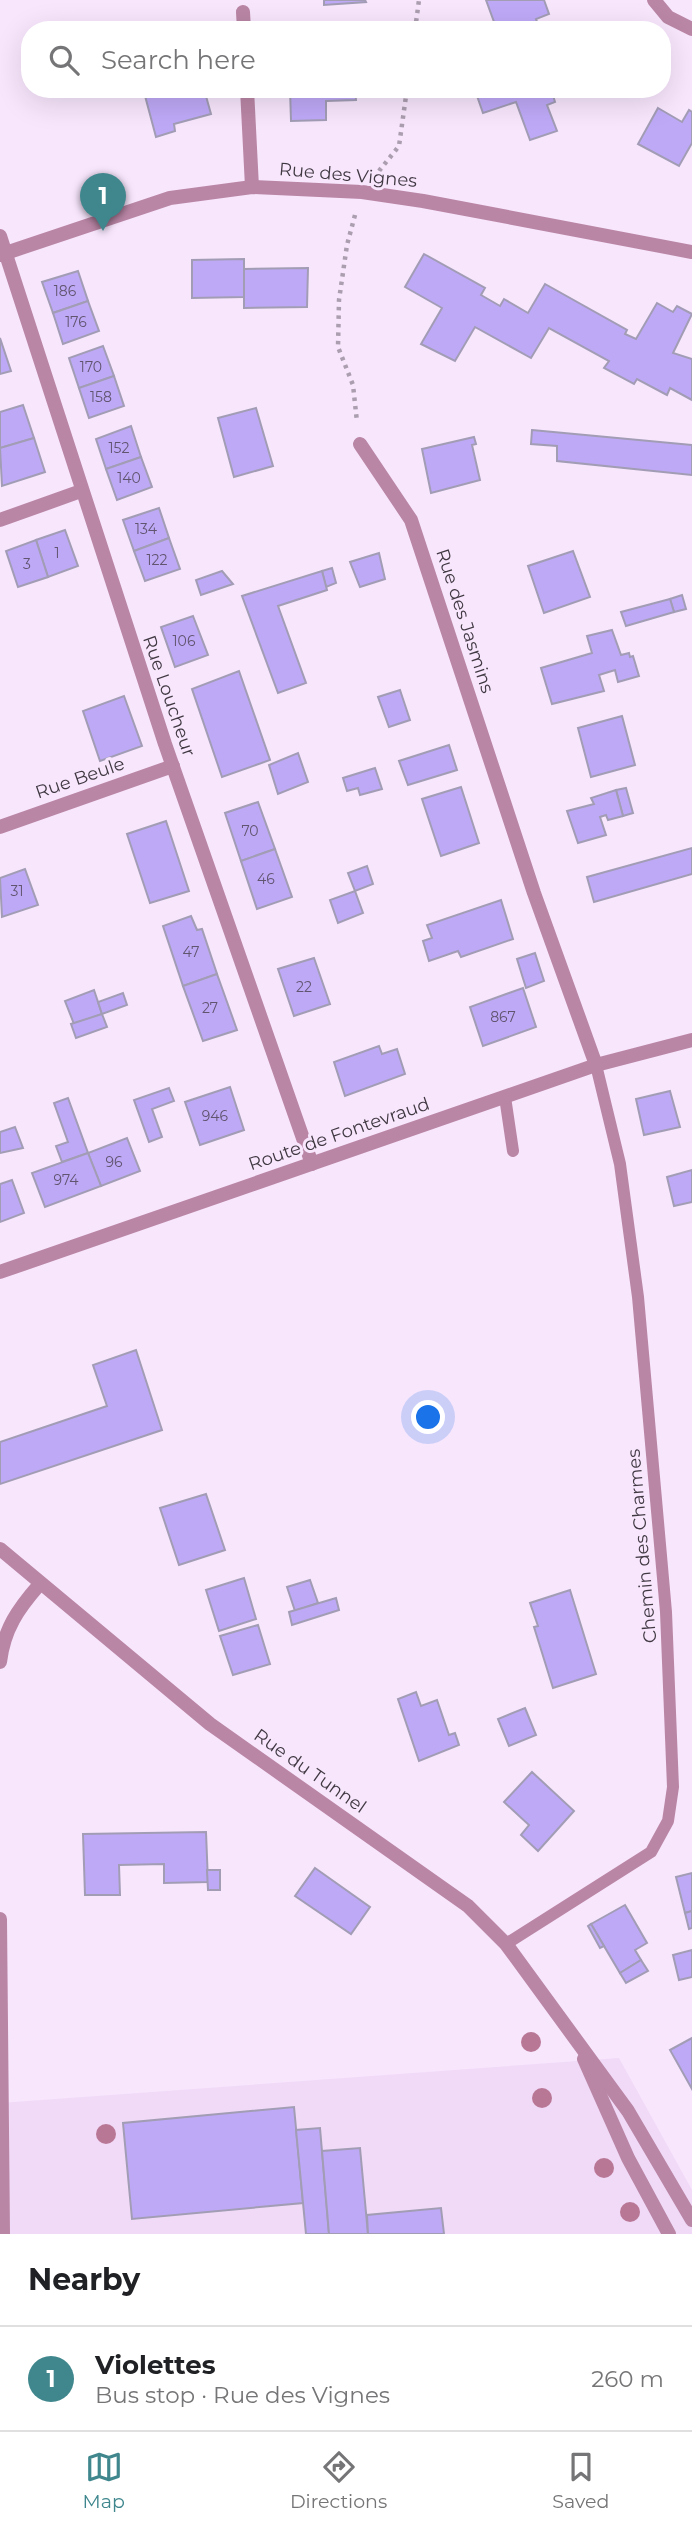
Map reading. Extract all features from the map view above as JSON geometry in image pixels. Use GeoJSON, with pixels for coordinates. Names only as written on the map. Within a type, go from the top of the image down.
{"type":"FeatureCollection","features":[{"type":"Feature","properties":{"kind":"street"},"geometry":{"type":"LineString","coordinates":[[654,0],[668,17],[692,29]]}},
{"type":"Feature","properties":{"kind":"street"},"geometry":{"type":"LineString","coordinates":[[243,12],[244,21]]}},
{"type":"Feature","properties":{"kind":"street"},"geometry":{"type":"LineString","coordinates":[[247,98],[252,187]]}},
{"type":"Feature","properties":{"kind":"street","name":"Rue des Vignes"},"geometry":{"type":"LineString","coordinates":[[2,254],[170,198],[252,187],[362,192],[692,252]]}},
{"type":"Feature","properties":{"kind":"street","name":"Rue Loucheur"},"geometry":{"type":"LineString","coordinates":[[0,236],[2,254],[173,766],[312,1164]]}},
{"type":"Feature","properties":{"kind":"street","name":"Rue des Jasmins"},"geometry":{"type":"LineString","coordinates":[[360,444],[411,520],[534,893],[596,1065]]}},
{"type":"Feature","properties":{"kind":"street"},"geometry":{"type":"LineString","coordinates":[[0,520],[81,491]]}},
{"type":"Feature","properties":{"kind":"street","name":"Rue Beule"},"geometry":{"type":"LineString","coordinates":[[0,827],[173,766]]}},
{"type":"Feature","properties":{"kind":"street","name":"Route de Fontevraud"},"geometry":{"type":"LineString","coordinates":[[0,1272],[596,1065],[692,1040]]}},
{"type":"Feature","properties":{"kind":"street","name":"Rue du Tunnel"},"geometry":{"type":"LineString","coordinates":[[0,1549],[39,1585],[210,1724],[468,1906],[506,1944],[628,2111],[692,2220]]}},
{"type":"Feature","properties":{"kind":"street"},"geometry":{"type":"LineString","coordinates":[[0,1662],[3,1638],[23,1604],[39,1585]]}},
{"type":"Feature","properties":{"kind":"street"},"geometry":{"type":"LineString","coordinates":[[0,1919],[4,2234]]}},
{"type":"Feature","properties":{"kind":"street","name":"Rue du Tunnel"},"geometry":{"type":"LineString","coordinates":[[577,2042],[622,2146],[669,2234]]}},
{"type":"Feature","properties":{"kind":"lane","name":"Chemin des Charmes"},"geometry":{"type":"LineString","coordinates":[[506,1944],[651,1852],[668,1821],[673,1787],[666,1612],[638,1297],[620,1164],[596,1065]]}},
{"type":"Feature","properties":{"kind":"lane"},"geometry":{"type":"LineString","coordinates":[[505,1097],[513,1151]]}},
{"type":"Feature","properties":{"kind":"path"},"geometry":{"type":"LineString","coordinates":[[416,21],[419,0]]}},
{"type":"Feature","properties":{"kind":"path"},"geometry":{"type":"LineString","coordinates":[[360,444],[353,385],[338,347],[339,311],[347,245],[362,192],[399,146],[406,98]]}},
{"type":"Feature","properties":{"kind":"shaded area"},"geometry":{"type":"Polygon","coordinates":[[[619,2058],[692,2190],[692,2234],[0,2234],[0,2103],[619,2058]]]}},
{"type":"Feature","properties":{"kind":"building"},"geometry":{"type":"Polygon","coordinates":[[[324,0],[365,0],[366,2],[324,5],[324,0]]]}},
{"type":"Feature","properties":{"kind":"building"},"geometry":{"type":"Polygon","coordinates":[[[486,0],[544,0],[549,14],[537,21],[494,21],[486,0]]]}},
{"type":"Feature","properties":{"kind":"building"},"geometry":{"type":"Polygon","coordinates":[[[146,98],[207,98],[211,114],[174,124],[175,131],[156,137],[146,98]]]}},
{"type":"Feature","properties":{"kind":"building"},"geometry":{"type":"Polygon","coordinates":[[[290,98],[356,98],[326,101],[326,120],[291,121],[290,98]]]}},
{"type":"Feature","properties":{"kind":"building"},"geometry":{"type":"Polygon","coordinates":[[[478,98],[554,98],[555,102],[547,105],[557,131],[530,140],[516,102],[483,113],[478,98]]]}},
{"type":"Feature","properties":{"kind":"building"},"geometry":{"type":"Polygon","coordinates":[[[658,108],[682,122],[689,110],[692,112],[692,143],[679,166],[638,144],[658,108]]]}},
{"type":"Feature","properties":{"kind":"building"},"geometry":{"type":"Polygon","coordinates":[[[424,254],[485,288],[481,295],[500,306],[504,299],[528,313],[545,284],[627,330],[625,334],[636,339],[657,303],[673,312],[677,306],[692,314],[673,353],[692,359],[692,400],[670,388],[667,395],[637,379],[634,384],[604,368],[609,361],[549,328],[531,358],[475,327],[455,361],[421,344],[442,308],[405,287],[424,254]]]}},
{"type":"Feature","properties":{"kind":"building"},"geometry":{"type":"Polygon","coordinates":[[[244,259],[244,297],[192,298],[192,260],[244,259]]]}},
{"type":"Feature","properties":{"kind":"building"},"geometry":{"type":"Polygon","coordinates":[[[308,268],[307,307],[244,308],[244,269],[308,268]]]}},
{"type":"Feature","properties":{"kind":"building"},"geometry":{"type":"Polygon","coordinates":[[[78,271],[88,301],[53,313],[42,282],[78,271]]]}},
{"type":"Feature","properties":{"kind":"building"},"geometry":{"type":"Polygon","coordinates":[[[88,301],[99,331],[63,344],[53,313],[88,301]]]}},
{"type":"Feature","properties":{"kind":"building"},"geometry":{"type":"Polygon","coordinates":[[[0,338],[11,371],[0,374],[0,338]]]}},
{"type":"Feature","properties":{"kind":"building"},"geometry":{"type":"Polygon","coordinates":[[[103,346],[114,376],[79,388],[69,358],[103,346]]]}},
{"type":"Feature","properties":{"kind":"building"},"geometry":{"type":"Polygon","coordinates":[[[114,376],[124,406],[89,418],[79,388],[114,376]]]}},
{"type":"Feature","properties":{"kind":"building"},"geometry":{"type":"Polygon","coordinates":[[[23,405],[34,438],[0,448],[0,412],[23,405]]]}},
{"type":"Feature","properties":{"kind":"building"},"geometry":{"type":"Polygon","coordinates":[[[256,408],[273,466],[234,477],[218,418],[256,408]]]}},
{"type":"Feature","properties":{"kind":"building"},"geometry":{"type":"Polygon","coordinates":[[[131,426],[141,457],[106,469],[96,439],[131,426]]]}},
{"type":"Feature","properties":{"kind":"building"},"geometry":{"type":"Polygon","coordinates":[[[532,430],[692,445],[692,475],[557,461],[557,446],[531,444],[532,430]]]}},
{"type":"Feature","properties":{"kind":"building"},"geometry":{"type":"Polygon","coordinates":[[[474,437],[476,444],[472,445],[480,480],[431,493],[422,449],[474,437]]]}},
{"type":"Feature","properties":{"kind":"building"},"geometry":{"type":"Polygon","coordinates":[[[34,438],[45,472],[2,486],[0,448],[34,438]]]}},
{"type":"Feature","properties":{"kind":"building"},"geometry":{"type":"Polygon","coordinates":[[[141,457],[152,487],[117,500],[106,469],[141,457]]]}},
{"type":"Feature","properties":{"kind":"building"},"geometry":{"type":"Polygon","coordinates":[[[159,508],[169,538],[134,551],[123,520],[159,508]]]}},
{"type":"Feature","properties":{"kind":"building"},"geometry":{"type":"Polygon","coordinates":[[[65,530],[78,566],[48,577],[36,540],[65,530]]]}},
{"type":"Feature","properties":{"kind":"building"},"geometry":{"type":"Polygon","coordinates":[[[169,538],[180,569],[145,581],[134,551],[169,538]]]}},
{"type":"Feature","properties":{"kind":"building"},"geometry":{"type":"Polygon","coordinates":[[[36,540],[48,577],[18,587],[6,551],[36,540]]]}},
{"type":"Feature","properties":{"kind":"building"},"geometry":{"type":"Polygon","coordinates":[[[573,551],[590,597],[544,613],[528,566],[573,551]]]}},
{"type":"Feature","properties":{"kind":"building"},"geometry":{"type":"Polygon","coordinates":[[[379,553],[385,579],[360,587],[350,562],[379,553]]]}},
{"type":"Feature","properties":{"kind":"building"},"geometry":{"type":"Polygon","coordinates":[[[332,568],[336,583],[326,587],[322,571],[332,568]]]}},
{"type":"Feature","properties":{"kind":"building"},"geometry":{"type":"Polygon","coordinates":[[[222,571],[233,584],[201,595],[196,580],[222,571]]]}},
{"type":"Feature","properties":{"kind":"building"},"geometry":{"type":"Polygon","coordinates":[[[322,571],[327,590],[278,606],[306,683],[278,693],[242,596],[322,571]]]}},
{"type":"Feature","properties":{"kind":"building"},"geometry":{"type":"Polygon","coordinates":[[[682,595],[686,609],[674,612],[670,599],[682,595]]]}},
{"type":"Feature","properties":{"kind":"building"},"geometry":{"type":"Polygon","coordinates":[[[670,599],[674,612],[626,626],[621,612],[670,599]]]}},
{"type":"Feature","properties":{"kind":"building"},"geometry":{"type":"Polygon","coordinates":[[[193,616],[208,655],[175,667],[161,627],[193,616]]]}},
{"type":"Feature","properties":{"kind":"building"},"geometry":{"type":"Polygon","coordinates":[[[612,630],[621,655],[629,653],[630,657],[633,656],[639,676],[618,682],[615,670],[599,675],[604,691],[552,704],[541,668],[592,653],[587,636],[612,630]]]}},
{"type":"Feature","properties":{"kind":"building"},"geometry":{"type":"Polygon","coordinates":[[[239,671],[270,760],[222,777],[192,689],[239,671]]]}},
{"type":"Feature","properties":{"kind":"building"},"geometry":{"type":"Polygon","coordinates":[[[400,690],[410,720],[389,727],[378,697],[400,690]]]}},
{"type":"Feature","properties":{"kind":"building"},"geometry":{"type":"Polygon","coordinates":[[[124,696],[142,746],[100,761],[83,711],[124,696]]]}},
{"type":"Feature","properties":{"kind":"building"},"geometry":{"type":"Polygon","coordinates":[[[622,716],[635,765],[591,777],[578,728],[622,716]]]}},
{"type":"Feature","properties":{"kind":"building"},"geometry":{"type":"Polygon","coordinates":[[[449,745],[457,770],[408,785],[399,761],[449,745]]]}},
{"type":"Feature","properties":{"kind":"building"},"geometry":{"type":"Polygon","coordinates":[[[298,753],[308,782],[278,794],[269,765],[298,753]]]}},
{"type":"Feature","properties":{"kind":"building"},"geometry":{"type":"Polygon","coordinates":[[[375,768],[382,789],[360,795],[358,788],[347,791],[343,778],[375,768]]]}},
{"type":"Feature","properties":{"kind":"building"},"geometry":{"type":"Polygon","coordinates":[[[461,787],[479,843],[441,856],[422,799],[461,787]]]}},
{"type":"Feature","properties":{"kind":"building"},"geometry":{"type":"Polygon","coordinates":[[[626,788],[633,813],[623,816],[616,790],[626,788]]]}},
{"type":"Feature","properties":{"kind":"building"},"geometry":{"type":"Polygon","coordinates":[[[616,790],[623,816],[608,820],[606,815],[600,817],[606,835],[578,843],[567,811],[594,804],[591,798],[616,790]]]}},
{"type":"Feature","properties":{"kind":"building"},"geometry":{"type":"Polygon","coordinates":[[[258,802],[275,849],[241,861],[225,813],[258,802]]]}},
{"type":"Feature","properties":{"kind":"building"},"geometry":{"type":"Polygon","coordinates":[[[166,821],[189,891],[150,903],[127,834],[166,821]]]}},
{"type":"Feature","properties":{"kind":"building"},"geometry":{"type":"Polygon","coordinates":[[[692,848],[692,874],[594,902],[587,877],[692,848]]]}},
{"type":"Feature","properties":{"kind":"building"},"geometry":{"type":"Polygon","coordinates":[[[275,849],[292,897],[257,909],[241,861],[275,849]]]}},
{"type":"Feature","properties":{"kind":"building"},"geometry":{"type":"Polygon","coordinates":[[[367,866],[373,884],[355,891],[348,873],[367,866]]]}},
{"type":"Feature","properties":{"kind":"building"},"geometry":{"type":"Polygon","coordinates":[[[25,869],[38,905],[2,917],[0,878],[25,869]]]}},
{"type":"Feature","properties":{"kind":"building"},"geometry":{"type":"Polygon","coordinates":[[[355,891],[363,913],[338,923],[330,900],[355,891]]]}},
{"type":"Feature","properties":{"kind":"building"},"geometry":{"type":"Polygon","coordinates":[[[501,900],[513,939],[461,957],[458,951],[429,961],[423,941],[432,938],[427,925],[501,900]]]}},
{"type":"Feature","properties":{"kind":"building"},"geometry":{"type":"Polygon","coordinates":[[[191,916],[197,930],[202,929],[217,974],[183,986],[163,926],[191,916]]]}},
{"type":"Feature","properties":{"kind":"building"},"geometry":{"type":"Polygon","coordinates":[[[535,953],[544,981],[526,988],[517,959],[535,953]]]}},
{"type":"Feature","properties":{"kind":"building"},"geometry":{"type":"Polygon","coordinates":[[[314,958],[330,1004],[294,1016],[278,969],[314,958]]]}},
{"type":"Feature","properties":{"kind":"building"},"geometry":{"type":"Polygon","coordinates":[[[217,974],[237,1030],[203,1041],[183,986],[217,974]]]}},
{"type":"Feature","properties":{"kind":"building"},"geometry":{"type":"Polygon","coordinates":[[[523,988],[536,1027],[483,1046],[470,1007],[523,988]]]}},
{"type":"Feature","properties":{"kind":"building"},"geometry":{"type":"Polygon","coordinates":[[[94,990],[102,1014],[74,1024],[65,1001],[94,990]]]}},
{"type":"Feature","properties":{"kind":"building"},"geometry":{"type":"Polygon","coordinates":[[[123,993],[127,1005],[102,1014],[98,1002],[123,993]]]}},
{"type":"Feature","properties":{"kind":"building"},"geometry":{"type":"Polygon","coordinates":[[[102,1014],[107,1027],[76,1038],[71,1024],[102,1014]]]}},
{"type":"Feature","properties":{"kind":"building"},"geometry":{"type":"Polygon","coordinates":[[[379,1046],[382,1054],[397,1049],[405,1074],[345,1096],[334,1062],[379,1046]]]}},
{"type":"Feature","properties":{"kind":"building"},"geometry":{"type":"Polygon","coordinates":[[[230,1087],[244,1130],[200,1145],[185,1102],[230,1087]]]}},
{"type":"Feature","properties":{"kind":"building"},"geometry":{"type":"Polygon","coordinates":[[[169,1088],[174,1101],[152,1109],[162,1137],[149,1142],[134,1100],[169,1088]]]}},
{"type":"Feature","properties":{"kind":"building"},"geometry":{"type":"Polygon","coordinates":[[[670,1091],[680,1127],[644,1135],[636,1099],[670,1091]]]}},
{"type":"Feature","properties":{"kind":"building"},"geometry":{"type":"Polygon","coordinates":[[[68,1098],[88,1153],[62,1162],[56,1146],[68,1142],[54,1103],[68,1098]]]}},
{"type":"Feature","properties":{"kind":"building"},"geometry":{"type":"Polygon","coordinates":[[[15,1127],[23,1148],[0,1153],[0,1132],[15,1127]]]}},
{"type":"Feature","properties":{"kind":"building"},"geometry":{"type":"Polygon","coordinates":[[[127,1138],[140,1171],[101,1186],[88,1153],[127,1138]]]}},
{"type":"Feature","properties":{"kind":"building"},"geometry":{"type":"Polygon","coordinates":[[[88,1153],[101,1186],[45,1207],[32,1173],[88,1153]]]}},
{"type":"Feature","properties":{"kind":"building"},"geometry":{"type":"Polygon","coordinates":[[[692,1170],[692,1202],[674,1206],[667,1177],[692,1170]]]}},
{"type":"Feature","properties":{"kind":"building"},"geometry":{"type":"Polygon","coordinates":[[[12,1180],[24,1213],[0,1222],[0,1184],[12,1180]]]}},
{"type":"Feature","properties":{"kind":"building"},"geometry":{"type":"Polygon","coordinates":[[[136,1350],[162,1430],[0,1484],[0,1442],[107,1406],[93,1365],[136,1350]]]}},
{"type":"Feature","properties":{"kind":"building"},"geometry":{"type":"Polygon","coordinates":[[[206,1494],[225,1550],[179,1565],[160,1508],[206,1494]]]}},
{"type":"Feature","properties":{"kind":"building"},"geometry":{"type":"Polygon","coordinates":[[[244,1578],[256,1619],[219,1631],[206,1590],[244,1578]]]}},
{"type":"Feature","properties":{"kind":"building"},"geometry":{"type":"Polygon","coordinates":[[[310,1580],[318,1603],[295,1611],[287,1587],[310,1580]]]}},
{"type":"Feature","properties":{"kind":"building"},"geometry":{"type":"Polygon","coordinates":[[[570,1590],[596,1674],[553,1688],[534,1627],[538,1626],[530,1603],[570,1590]]]}},
{"type":"Feature","properties":{"kind":"building"},"geometry":{"type":"Polygon","coordinates":[[[336,1598],[339,1610],[292,1625],[289,1612],[336,1598]]]}},
{"type":"Feature","properties":{"kind":"building"},"geometry":{"type":"Polygon","coordinates":[[[258,1625],[270,1664],[233,1675],[220,1636],[258,1625]]]}},
{"type":"Feature","properties":{"kind":"building"},"geometry":{"type":"Polygon","coordinates":[[[416,1692],[421,1706],[437,1700],[449,1735],[455,1733],[459,1745],[419,1761],[398,1699],[416,1692]]]}},
{"type":"Feature","properties":{"kind":"building"},"geometry":{"type":"Polygon","coordinates":[[[525,1708],[536,1735],[509,1746],[498,1719],[525,1708]]]}},
{"type":"Feature","properties":{"kind":"building"},"geometry":{"type":"Polygon","coordinates":[[[532,1772],[574,1811],[538,1851],[521,1835],[529,1825],[504,1802],[532,1772]]]}},
{"type":"Feature","properties":{"kind":"building"},"geometry":{"type":"Polygon","coordinates":[[[206,1832],[208,1882],[164,1883],[164,1864],[119,1865],[120,1895],[85,1895],[83,1834],[206,1832]]]}},
{"type":"Feature","properties":{"kind":"building"},"geometry":{"type":"Polygon","coordinates":[[[315,1868],[370,1907],[351,1934],[295,1896],[315,1868]]]}},
{"type":"Feature","properties":{"kind":"building"},"geometry":{"type":"Polygon","coordinates":[[[207,1870],[220,1870],[220,1890],[208,1890],[207,1870]]]}},
{"type":"Feature","properties":{"kind":"building"},"geometry":{"type":"Polygon","coordinates":[[[692,1873],[692,1911],[685,1913],[676,1877],[692,1873]]]}},
{"type":"Feature","properties":{"kind":"building"},"geometry":{"type":"Polygon","coordinates":[[[625,1905],[647,1943],[635,1950],[641,1960],[620,1973],[591,1924],[625,1905]]]}},
{"type":"Feature","properties":{"kind":"building"},"geometry":{"type":"Polygon","coordinates":[[[692,1911],[692,1928],[689,1929],[685,1913],[692,1911]]]}},
{"type":"Feature","properties":{"kind":"building"},"geometry":{"type":"Polygon","coordinates":[[[591,1924],[604,1946],[600,1948],[588,1926],[591,1924]]]}},
{"type":"Feature","properties":{"kind":"building"},"geometry":{"type":"Polygon","coordinates":[[[692,1950],[692,1977],[679,1980],[673,1955],[692,1950]]]}},
{"type":"Feature","properties":{"kind":"building"},"geometry":{"type":"Polygon","coordinates":[[[641,1960],[648,1971],[626,1983],[620,1973],[641,1960]]]}},
{"type":"Feature","properties":{"kind":"building"},"geometry":{"type":"Polygon","coordinates":[[[692,2038],[692,2089],[670,2050],[692,2038]]]}},
{"type":"Feature","properties":{"kind":"building"},"geometry":{"type":"Polygon","coordinates":[[[294,2107],[303,2203],[132,2219],[123,2123],[294,2107]]]}},
{"type":"Feature","properties":{"kind":"building"},"geometry":{"type":"Polygon","coordinates":[[[320,2128],[329,2234],[306,2234],[296,2130],[320,2128]]]}},
{"type":"Feature","properties":{"kind":"building"},"geometry":{"type":"Polygon","coordinates":[[[360,2148],[368,2234],[329,2234],[322,2151],[360,2148]]]}},
{"type":"Feature","properties":{"kind":"building"},"geometry":{"type":"Polygon","coordinates":[[[441,2208],[444,2234],[368,2234],[367,2215],[441,2208]]]}},
{"type":"Feature","properties":{"kind":"place","name":"Violettes"},"geometry":{"type":"Point","coordinates":[103,231]}}]}
